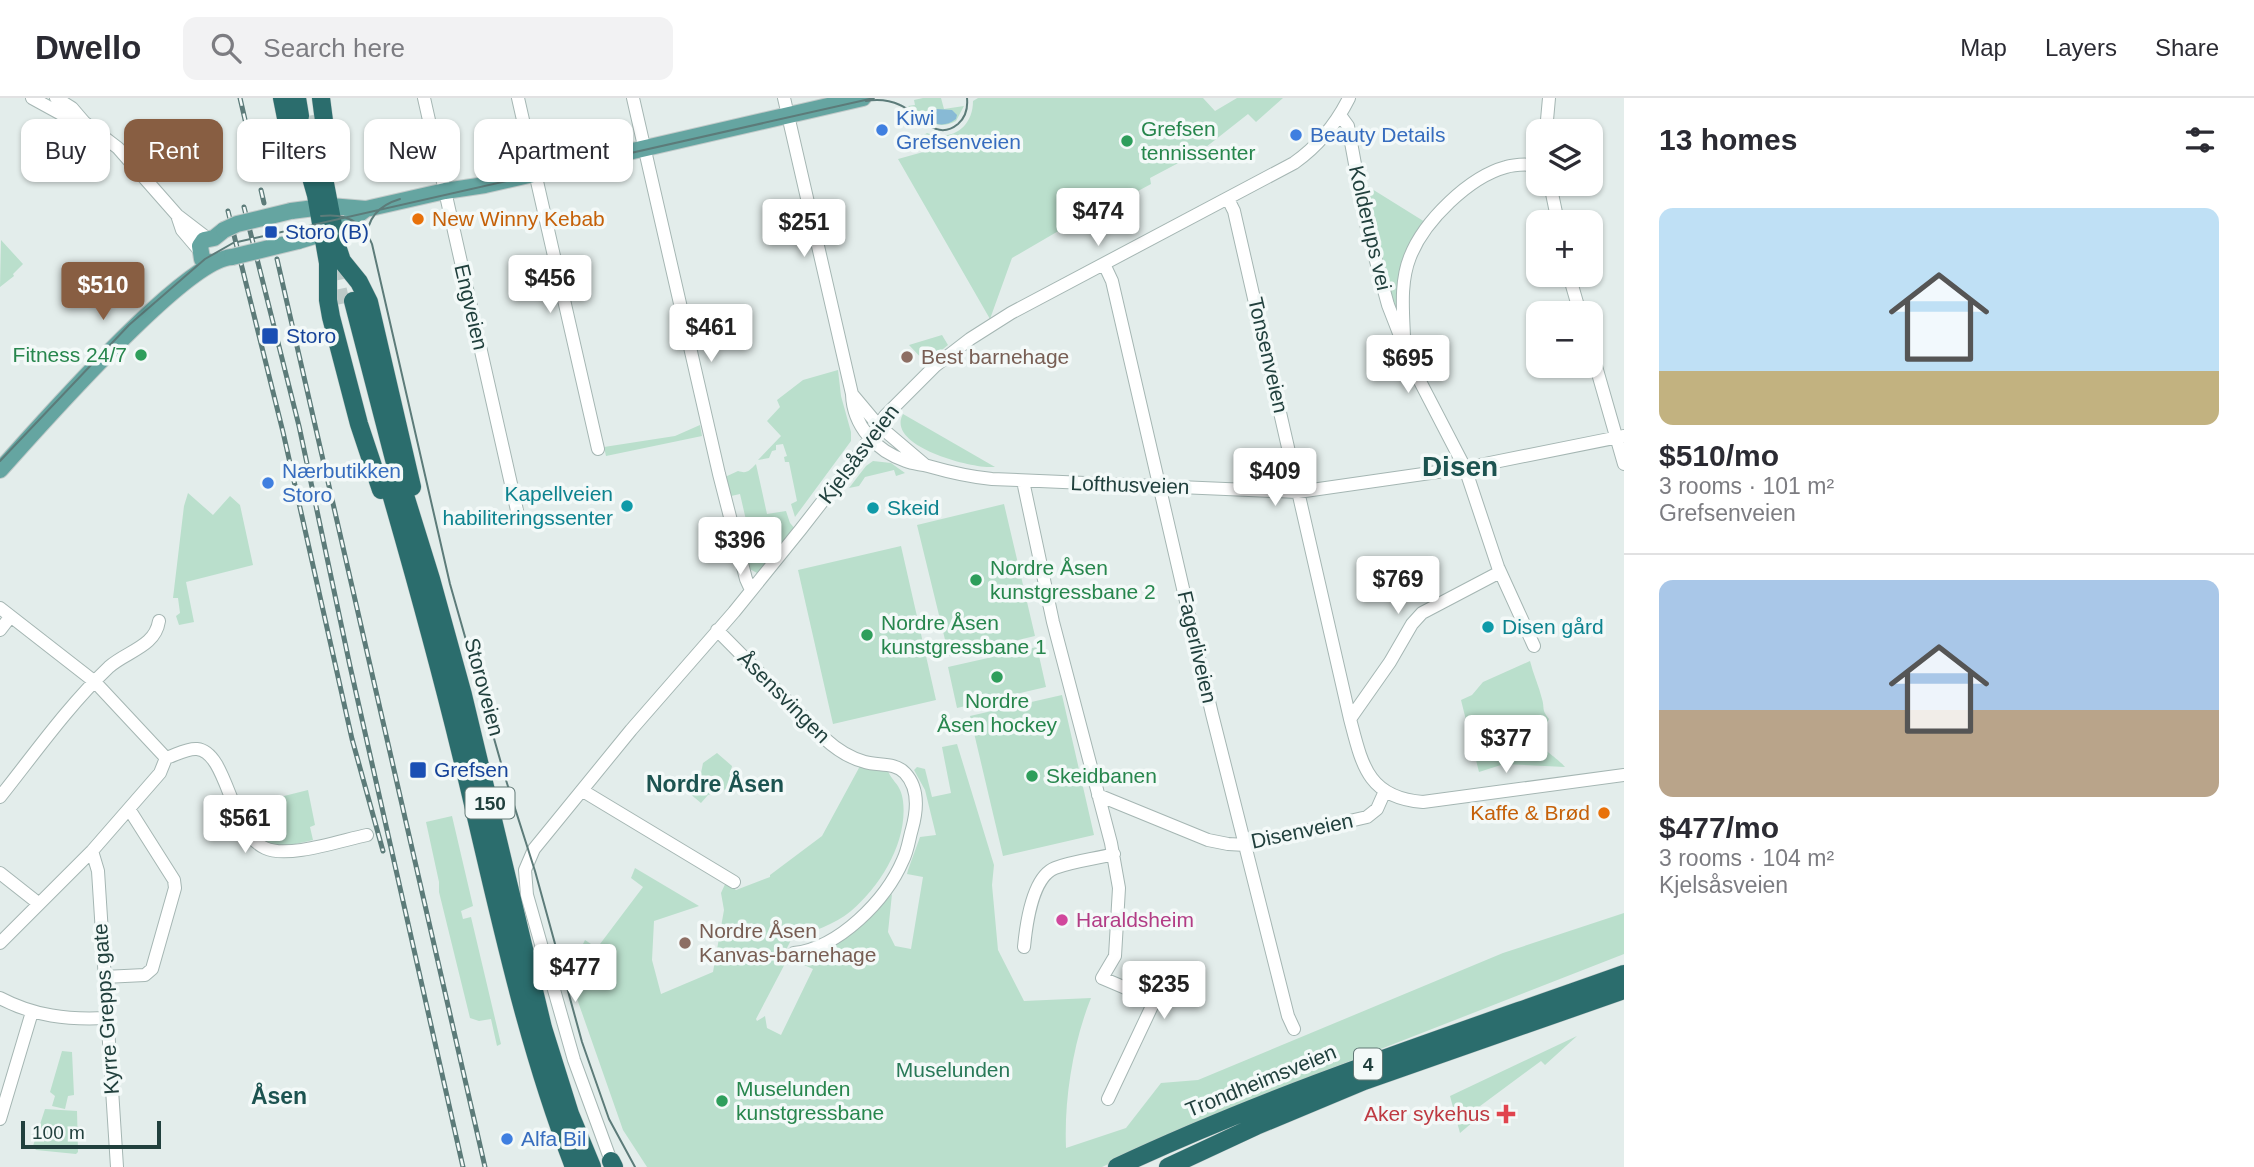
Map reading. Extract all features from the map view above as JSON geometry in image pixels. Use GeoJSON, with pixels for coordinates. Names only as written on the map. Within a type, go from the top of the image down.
{"type":"FeatureCollection","features":[{"type":"Feature","properties":{"kind":"highway","name":"150"},"geometry":{"type":"LineString","coordinates":[[282,98],[287,123],[306,160],[324,206]]}},
{"type":"Feature","properties":{"kind":"highway"},"geometry":{"type":"LineString","coordinates":[[297,98],[307,110]]}},
{"type":"Feature","properties":{"kind":"highway","name":"150"},"geometry":{"type":"LineString","coordinates":[[321,98],[324,121],[324,206],[328,233],[328,300],[375,474],[407,555]]}},
{"type":"Feature","properties":{"kind":"highway","name":"150"},"geometry":{"type":"LineString","coordinates":[[328,233],[342,261],[359,282],[369,302],[406,457],[431,579]]}},
{"type":"Feature","properties":{"kind":"highway","name":"Storoveien"},"geometry":{"type":"LineString","coordinates":[[575,1167],[552,1109],[536,1030],[476,744],[431,579],[347,302],[407,555],[536,1030],[592,1167]]}},
{"type":"Feature","properties":{"kind":"highway","name":"Trondheimsveien"},"geometry":{"type":"LineString","coordinates":[[1116,1167],[1293,1091],[1624,974]]}},
{"type":"Feature","properties":{"kind":"highway","name":"Trondheimsveien"},"geometry":{"type":"LineString","coordinates":[[1168,1167],[1301,1106],[1364,1081],[1624,990]]}},
{"type":"Feature","properties":{"kind":"main road"},"geometry":{"type":"LineString","coordinates":[[633,146],[808,100],[830,106],[863,98]]}},
{"type":"Feature","properties":{"kind":"main road"},"geometry":{"type":"LineString","coordinates":[[0,470],[126,335],[237,224],[324,206],[366,209],[491,182]]}},
{"type":"Feature","properties":{"kind":"main road"},"geometry":{"type":"LineString","coordinates":[[0,458],[120,331],[214,249],[298,241],[346,225],[366,209]]}},
{"type":"Feature","properties":{"kind":"street"},"geometry":{"type":"LineString","coordinates":[[32,98],[75,119]]}},
{"type":"Feature","properties":{"kind":"street"},"geometry":{"type":"LineString","coordinates":[[55,98],[72,108],[81,119]]}},
{"type":"Feature","properties":{"kind":"street","name":"Engveien"},"geometry":{"type":"LineString","coordinates":[[424,98],[518,515]]}},
{"type":"Feature","properties":{"kind":"street"},"geometry":{"type":"LineString","coordinates":[[518,98],[523,119]]}},
{"type":"Feature","properties":{"kind":"street"},"geometry":{"type":"LineString","coordinates":[[632,98],[719,474],[751,590]]}},
{"type":"Feature","properties":{"kind":"street","name":"Kjelsåsveien"},"geometry":{"type":"LineString","coordinates":[[608,1162],[552,988],[527,895],[525,876],[528,860],[534,849],[751,590],[846,471],[878,425],[915,384],[970,340],[1017,310],[1301,158],[1321,139],[1340,115],[1349,98]]}},
{"type":"Feature","properties":{"kind":"street"},"geometry":{"type":"LineString","coordinates":[[1547,119],[1549,98]]}},
{"type":"Feature","properties":{"kind":"street"},"geometry":{"type":"LineString","coordinates":[[785,106],[852,394],[854,415],[870,438]]}},
{"type":"Feature","properties":{"kind":"street","name":"Kolderups vei"},"geometry":{"type":"LineString","coordinates":[[1340,115],[1348,126],[1366,224],[1388,305],[1411,364],[1465,468],[1500,572],[1534,646]]}},
{"type":"Feature","properties":{"kind":"street"},"geometry":{"type":"LineString","coordinates":[[110,142],[177,215],[214,249]]}},
{"type":"Feature","properties":{"kind":"street"},"geometry":{"type":"LineString","coordinates":[[1404,343],[1403,286],[1410,256],[1426,230],[1451,201],[1476,180],[1507,167],[1526,165]]}},
{"type":"Feature","properties":{"kind":"street"},"geometry":{"type":"LineString","coordinates":[[537,182],[598,449]]}},
{"type":"Feature","properties":{"kind":"street","name":"Tonsenveien"},"geometry":{"type":"LineString","coordinates":[[1228,199],[1234,211],[1350,719],[1367,774],[1385,792]]}},
{"type":"Feature","properties":{"kind":"street","name":"Fagerliveien"},"geometry":{"type":"LineString","coordinates":[[1104,264],[1112,281],[1212,714],[1288,1016],[1294,1030]]}},
{"type":"Feature","properties":{"kind":"street"},"geometry":{"type":"LineString","coordinates":[[1601,378],[1620,436],[1624,464]]}},
{"type":"Feature","properties":{"kind":"street","name":"Lofthusveien"},"geometry":{"type":"LineString","coordinates":[[852,394],[878,425],[926,465]]}},
{"type":"Feature","properties":{"kind":"street","name":"Lofthusveien"},"geometry":{"type":"LineString","coordinates":[[870,438],[895,457],[943,471],[983,478],[1298,492],[1465,468],[1620,436]]}},
{"type":"Feature","properties":{"kind":"street"},"geometry":{"type":"LineString","coordinates":[[1023,481],[1053,622],[1114,854],[1120,906],[1115,956],[1102,978],[1149,998],[1152,1006],[1108,1099]]}},
{"type":"Feature","properties":{"kind":"street"},"geometry":{"type":"LineString","coordinates":[[1350,719],[1422,613],[1500,572]]}},
{"type":"Feature","properties":{"kind":"street"},"geometry":{"type":"LineString","coordinates":[[0,630],[5,612],[95,682],[166,758]]}},
{"type":"Feature","properties":{"kind":"street"},"geometry":{"type":"LineString","coordinates":[[0,797],[87,688],[112,665],[151,640],[157,634],[159,621]]}},
{"type":"Feature","properties":{"kind":"street","name":"Åsensvingen"},"geometry":{"type":"LineString","coordinates":[[718,630],[752,667],[840,751],[866,763],[895,766],[904,771],[912,785],[916,805],[914,820],[905,857],[895,876],[853,926],[817,949],[794,953]]}},
{"type":"Feature","properties":{"kind":"street"},"geometry":{"type":"LineString","coordinates":[[166,758],[194,749],[207,752],[215,760],[239,818],[257,843],[267,849],[292,851],[367,835]]}},
{"type":"Feature","properties":{"kind":"street"},"geometry":{"type":"LineString","coordinates":[[0,943],[92,851],[160,773],[166,758]]}},
{"type":"Feature","properties":{"kind":"street"},"geometry":{"type":"LineString","coordinates":[[1385,792],[1406,800],[1432,802],[1624,775]]}},
{"type":"Feature","properties":{"kind":"street"},"geometry":{"type":"LineString","coordinates":[[583,791],[734,882]]}},
{"type":"Feature","properties":{"kind":"street","name":"Disenveien"},"geometry":{"type":"LineString","coordinates":[[1098,795],[1208,840],[1246,845],[1367,817],[1374,812],[1385,792]]}},
{"type":"Feature","properties":{"kind":"street"},"geometry":{"type":"LineString","coordinates":[[104,977],[145,975],[152,970],[176,888],[174,880],[130,808]]}},
{"type":"Feature","properties":{"kind":"street","name":"Kyrre Grepps gate"},"geometry":{"type":"LineString","coordinates":[[92,851],[98,871],[117,1167]]}},
{"type":"Feature","properties":{"kind":"street"},"geometry":{"type":"LineString","coordinates":[[1024,947],[1026,927],[1040,880],[1052,869],[1114,854]]}},
{"type":"Feature","properties":{"kind":"street"},"geometry":{"type":"LineString","coordinates":[[0,873],[38,903]]}},
{"type":"Feature","properties":{"kind":"street"},"geometry":{"type":"LineString","coordinates":[[0,998],[32,1012],[56,1017],[106,1018]]}},
{"type":"Feature","properties":{"kind":"street"},"geometry":{"type":"LineString","coordinates":[[0,1119],[32,1012]]}},
{"type":"Feature","properties":{"kind":"green space"},"geometry":{"type":"Polygon","coordinates":[[[941,98],[944,109],[964,106],[956,121],[936,124],[908,106],[915,105],[914,100],[941,98]]]}},
{"type":"Feature","properties":{"kind":"green space"},"geometry":{"type":"Polygon","coordinates":[[[978,98],[1203,98],[1215,111],[1237,98],[1283,98],[1256,122],[1248,114],[1201,151],[1150,178],[1151,184],[1112,205],[1091,212],[1012,258],[990,319],[898,159],[934,149],[922,136],[927,133],[945,135],[959,130],[969,118],[973,101],[978,98]]]}},
{"type":"Feature","properties":{"kind":"green space"},"geometry":{"type":"Polygon","coordinates":[[[1364,184],[1425,222],[1401,308],[1396,313],[1374,239],[1364,184]]]}},
{"type":"Feature","properties":{"kind":"green space"},"geometry":{"type":"Polygon","coordinates":[[[1,240],[23,264],[14,276],[0,287],[1,240]]]}},
{"type":"Feature","properties":{"kind":"green space"},"geometry":{"type":"Polygon","coordinates":[[[942,335],[948,345],[926,363],[909,345],[942,335]]]}},
{"type":"Feature","properties":{"kind":"green space"},"geometry":{"type":"Polygon","coordinates":[[[838,370],[851,441],[795,517],[791,504],[797,501],[789,462],[785,462],[784,457],[787,456],[783,444],[776,445],[776,450],[772,451],[769,458],[758,460],[781,436],[767,421],[780,407],[777,400],[803,380],[838,370]]]}},
{"type":"Feature","properties":{"kind":"green space"},"geometry":{"type":"Polygon","coordinates":[[[903,414],[995,467],[951,460],[918,445],[907,436],[901,426],[903,414]]]}},
{"type":"Feature","properties":{"kind":"green space"},"geometry":{"type":"Polygon","coordinates":[[[700,425],[702,436],[606,456],[604,447],[675,436],[700,425]]]}},
{"type":"Feature","properties":{"kind":"green space"},"geometry":{"type":"Polygon","coordinates":[[[873,461],[891,463],[905,473],[896,476],[894,470],[865,477],[859,486],[849,488],[866,466],[873,461]]]}},
{"type":"Feature","properties":{"kind":"green space"},"geometry":{"type":"Polygon","coordinates":[[[756,464],[767,514],[786,511],[796,530],[757,573],[748,568],[743,548],[752,546],[740,494],[731,496],[725,477],[738,471],[748,471],[756,464]]]}},
{"type":"Feature","properties":{"kind":"green space"},"geometry":{"type":"Polygon","coordinates":[[[188,493],[213,515],[230,496],[240,505],[253,565],[186,582],[194,622],[179,625],[176,616],[180,613],[178,598],[173,598],[184,506],[188,493]]]}},
{"type":"Feature","properties":{"kind":"green space","name":"Nordre Åsen kunstgressbane 2"},"geometry":{"type":"Polygon","coordinates":[[[1004,504],[1035,636],[949,656],[917,525],[1004,504]]]}},
{"type":"Feature","properties":{"kind":"green space","name":"Nordre Åsen kunstgressbane 1"},"geometry":{"type":"Polygon","coordinates":[[[901,546],[936,700],[833,724],[798,570],[901,546]]]}},
{"type":"Feature","properties":{"kind":"green space","name":"Nordre Åsen hockey"},"geometry":{"type":"Polygon","coordinates":[[[1037,647],[1046,687],[957,708],[948,667],[1037,647]]]}},
{"type":"Feature","properties":{"kind":"green space"},"geometry":{"type":"Polygon","coordinates":[[[1530,661],[1544,711],[1549,719],[1542,743],[1565,767],[1504,764],[1479,772],[1461,700],[1472,695],[1483,682],[1530,661]]]}},
{"type":"Feature","properties":{"kind":"green space","name":"Skeidbanen"},"geometry":{"type":"Polygon","coordinates":[[[1062,695],[1094,835],[1003,856],[970,716],[1062,695]]]}},
{"type":"Feature","properties":{"kind":"green space","name":"Muselunden"},"geometry":{"type":"Polygon","coordinates":[[[957,744],[994,865],[992,885],[998,950],[1024,1001],[1091,998],[1071,1071],[1066,1148],[1126,1128],[1161,1083],[1198,1080],[1503,953],[1624,913],[1624,954],[1240,1104],[1102,1167],[647,1167],[623,1130],[568,973],[588,971],[582,946],[585,940],[597,948],[643,887],[631,878],[635,868],[699,906],[654,921],[652,960],[661,994],[713,972],[724,910],[721,893],[726,882],[736,890],[770,877],[822,836],[860,766],[887,768],[903,801],[897,847],[882,876],[851,911],[815,931],[792,938],[786,950],[789,956],[756,1019],[757,1021],[765,1016],[767,1028],[781,1035],[813,969],[795,961],[798,956],[832,946],[859,928],[892,894],[888,932],[895,946],[911,949],[923,877],[907,874],[920,837],[936,835],[925,790],[914,770],[917,767],[925,769],[932,797],[951,793],[942,747],[957,744]]]}},
{"type":"Feature","properties":{"kind":"green space"},"geometry":{"type":"Polygon","coordinates":[[[717,753],[732,766],[727,789],[708,795],[701,803],[689,793],[700,778],[703,763],[717,753]]]}},
{"type":"Feature","properties":{"kind":"green space"},"geometry":{"type":"Polygon","coordinates":[[[308,790],[315,825],[310,827],[313,840],[286,845],[268,843],[254,831],[240,807],[308,790]]]}},
{"type":"Feature","properties":{"kind":"green space"},"geometry":{"type":"Polygon","coordinates":[[[452,816],[473,906],[461,911],[463,919],[471,917],[501,1044],[497,1046],[491,1019],[479,1021],[470,1018],[439,892],[426,822],[452,816]]]}},
{"type":"Feature","properties":{"kind":"green space"},"geometry":{"type":"Polygon","coordinates":[[[1577,1036],[1545,1065],[1541,1061],[1468,1115],[1473,1122],[1460,1133],[1450,1096],[1577,1036]]]}},
{"type":"Feature","properties":{"kind":"green space"},"geometry":{"type":"Polygon","coordinates":[[[62,1051],[72,1052],[74,1095],[68,1096],[65,1109],[52,1106],[55,1096],[50,1092],[62,1051]]]}},
{"type":"Feature","properties":{"kind":"green space"},"geometry":{"type":"Polygon","coordinates":[[[45,1109],[77,1111],[76,1154],[36,1150],[33,1146],[45,1109]]]}},
{"type":"Feature","properties":{"kind":"water"},"geometry":{"type":"Polygon","coordinates":[[[952,110],[957,115],[956,119],[947,124],[939,124],[923,116],[923,112],[952,110]]]}},
{"type":"Feature","properties":{"kind":"tunnel"},"geometry":{"type":"LineString","coordinates":[[313,115],[314,119]]}},
{"type":"Feature","properties":{"kind":"tunnel"},"geometry":{"type":"LineString","coordinates":[[332,263],[341,304]]}},
{"type":"Feature","properties":{"kind":"tram line"},"geometry":{"type":"LineString","coordinates":[[0,461],[129,325],[205,259],[233,243],[874,98]]}},
{"type":"Feature","properties":{"kind":"tram line"},"geometry":{"type":"LineString","coordinates":[[866,101],[883,100],[896,103],[928,125],[942,130],[950,129],[961,121],[966,112],[967,98]]}},
{"type":"Feature","properties":{"kind":"tram line"},"geometry":{"type":"LineString","coordinates":[[367,239],[369,225],[376,213],[400,199]]}},
{"type":"Feature","properties":{"kind":"tram line"},"geometry":{"type":"LineString","coordinates":[[321,216],[338,216],[352,220],[364,230],[372,244],[450,584],[535,871],[582,1042],[609,1119],[635,1167]]}},
{"type":"Feature","properties":{"kind":"railway"},"geometry":{"type":"LineString","coordinates":[[240,98],[245,119]]}},
{"type":"Feature","properties":{"kind":"railway"},"geometry":{"type":"LineString","coordinates":[[261,190],[264,203]]}},
{"type":"Feature","properties":{"kind":"railway"},"geometry":{"type":"LineString","coordinates":[[244,207],[299,426],[463,1167]]}},
{"type":"Feature","properties":{"kind":"railway"},"geometry":{"type":"LineString","coordinates":[[228,211],[283,432],[352,739],[383,851]]}},
{"type":"Feature","properties":{"kind":"railway"},"geometry":{"type":"LineString","coordinates":[[277,259],[485,1167]]}},
{"type":"Feature","properties":{"kind":"place","name":"Kiwi Grefsenveien"},"geometry":{"type":"Point","coordinates":[882,130]}},
{"type":"Feature","properties":{"kind":"place","name":"Beauty Details"},"geometry":{"type":"Point","coordinates":[1296,135]}},
{"type":"Feature","properties":{"kind":"place","name":"Grefsen tennissenter"},"geometry":{"type":"Point","coordinates":[1127,141]}},
{"type":"Feature","properties":{"kind":"place","name":"New Winny Kebab"},"geometry":{"type":"Point","coordinates":[418,219]}},
{"type":"Feature","properties":{"kind":"place","name":"Storo (B)"},"geometry":{"type":"Point","coordinates":[271,232]}},
{"type":"Feature","properties":{"kind":"place","name":"Storo"},"geometry":{"type":"Point","coordinates":[270,336]}},
{"type":"Feature","properties":{"kind":"place","name":"Fitness 24/7"},"geometry":{"type":"Point","coordinates":[141,355]}},
{"type":"Feature","properties":{"kind":"place","name":"Best barnehage"},"geometry":{"type":"Point","coordinates":[907,357]}},
{"type":"Feature","properties":{"kind":"place","name":"Nærbutikken Storo"},"geometry":{"type":"Point","coordinates":[268,483]}},
{"type":"Feature","properties":{"kind":"place","name":"Kapellveien habiliteringssenter"},"geometry":{"type":"Point","coordinates":[627,506]}},
{"type":"Feature","properties":{"kind":"place","name":"Skeid"},"geometry":{"type":"Point","coordinates":[873,508]}},
{"type":"Feature","properties":{"kind":"place","name":"Nordre Åsen kunstgressbane 2"},"geometry":{"type":"Point","coordinates":[976,580]}},
{"type":"Feature","properties":{"kind":"place","name":"Disen gård"},"geometry":{"type":"Point","coordinates":[1488,627]}},
{"type":"Feature","properties":{"kind":"place","name":"Nordre Åsen kunstgressbane 1"},"geometry":{"type":"Point","coordinates":[867,635]}},
{"type":"Feature","properties":{"kind":"place","name":"Nordre Åsen hockey"},"geometry":{"type":"Point","coordinates":[997,677]}},
{"type":"Feature","properties":{"kind":"place","name":"Grefsen"},"geometry":{"type":"Point","coordinates":[418,770]}},
{"type":"Feature","properties":{"kind":"place","name":"Skeidbanen"},"geometry":{"type":"Point","coordinates":[1032,776]}},
{"type":"Feature","properties":{"kind":"place","name":"Kaffe & Brød"},"geometry":{"type":"Point","coordinates":[1604,813]}},
{"type":"Feature","properties":{"kind":"place","name":"Haraldsheim"},"geometry":{"type":"Point","coordinates":[1062,920]}},
{"type":"Feature","properties":{"kind":"place","name":"Nordre Åsen Kanvas-barnehage"},"geometry":{"type":"Point","coordinates":[685,943]}},
{"type":"Feature","properties":{"kind":"place","name":"Muselunden kunstgressbane"},"geometry":{"type":"Point","coordinates":[722,1101]}},
{"type":"Feature","properties":{"kind":"place","name":"Aker sykehus"},"geometry":{"type":"Point","coordinates":[1506,1114]}},
{"type":"Feature","properties":{"kind":"place","name":"Alfa Bil"},"geometry":{"type":"Point","coordinates":[507,1139]}},
{"type":"Feature","properties":{"kind":"district","name":"Disen"},"geometry":{"type":"Point","coordinates":[1460,466]}},
{"type":"Feature","properties":{"kind":"district","name":"Nordre Åsen"},"geometry":{"type":"Point","coordinates":[715,784]}},
{"type":"Feature","properties":{"kind":"district","name":"Åsen"},"geometry":{"type":"Point","coordinates":[279,1096]}}]}
